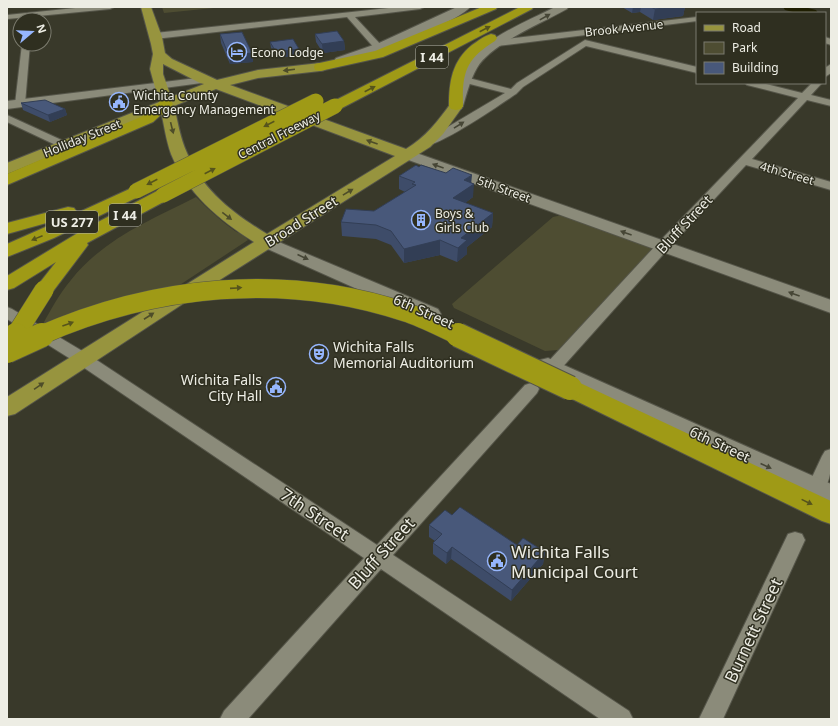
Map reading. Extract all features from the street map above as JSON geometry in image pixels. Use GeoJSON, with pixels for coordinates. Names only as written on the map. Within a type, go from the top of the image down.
{"type":"FeatureCollection","features":[{"type":"Feature","properties":{"kind":"highway"},"geometry":{"type":"LineString","coordinates":[[320,67],[379,54],[492,7]]}},
{"type":"Feature","properties":{"kind":"highway","name":"I 44"},"geometry":{"type":"LineString","coordinates":[[399,59],[503,7]]}},
{"type":"Feature","properties":{"kind":"highway"},"geometry":{"type":"LineString","coordinates":[[456,106],[455,86],[457,74],[468,55],[478,45],[502,32],[529,7]]}},
{"type":"Feature","properties":{"kind":"highway","name":"Central Freeway"},"geometry":{"type":"LineString","coordinates":[[7,284],[87,235],[163,195],[332,100],[529,7]]}},
{"type":"Feature","properties":{"kind":"highway","name":"Central Freeway"},"geometry":{"type":"LineString","coordinates":[[7,250],[48,234],[316,100],[332,100]]}},
{"type":"Feature","properties":{"kind":"highway"},"geometry":{"type":"LineString","coordinates":[[7,180],[148,119],[166,104]]}},
{"type":"Feature","properties":{"kind":"highway"},"geometry":{"type":"LineString","coordinates":[[7,229],[73,211],[136,191]]}},
{"type":"Feature","properties":{"kind":"highway"},"geometry":{"type":"LineString","coordinates":[[7,350],[44,290],[87,235]]}},
{"type":"Feature","properties":{"kind":"highway"},"geometry":{"type":"LineString","coordinates":[[7,350],[28,340],[97,314],[163,296],[204,290],[248,287],[289,287],[319,290],[360,298],[404,311],[489,349],[831,513]]}},
{"type":"Feature","properties":{"kind":"main road"},"geometry":{"type":"LineString","coordinates":[[146,7],[155,36],[164,58],[172,72],[170,78],[160,85]]}},
{"type":"Feature","properties":{"kind":"main road"},"geometry":{"type":"LineString","coordinates":[[320,67],[358,57],[452,15],[465,7]]}},
{"type":"Feature","properties":{"kind":"main road"},"geometry":{"type":"LineString","coordinates":[[425,144],[438,131],[456,106],[471,65],[478,56],[497,43],[563,7]]}},
{"type":"Feature","properties":{"kind":"main road","name":"5th Street"},"geometry":{"type":"LineString","coordinates":[[164,58],[211,82],[408,155],[831,307]]}},
{"type":"Feature","properties":{"kind":"main road","name":"Holliday Street"},"geometry":{"type":"LineString","coordinates":[[7,169],[166,104],[211,82],[258,74],[320,67]]}},
{"type":"Feature","properties":{"kind":"main road","name":"6th Street"},"geometry":{"type":"LineString","coordinates":[[160,85],[178,153],[190,176],[202,193],[220,211],[240,226],[267,242],[553,367],[823,492]]}},
{"type":"Feature","properties":{"kind":"main road","name":"Broad Street"},"geometry":{"type":"LineString","coordinates":[[7,408],[267,242],[425,144]]}},
{"type":"Feature","properties":{"kind":"street"},"geometry":{"type":"LineString","coordinates":[[52,15],[110,7]]}},
{"type":"Feature","properties":{"kind":"street"},"geometry":{"type":"LineString","coordinates":[[155,36],[420,7]]}},
{"type":"Feature","properties":{"kind":"street"},"geometry":{"type":"LineString","coordinates":[[349,15],[379,48]]}},
{"type":"Feature","properties":{"kind":"street","name":"Brook Avenue"},"geometry":{"type":"LineString","coordinates":[[497,43],[696,19]]}},
{"type":"Feature","properties":{"kind":"street","name":"Brook Avenue"},"geometry":{"type":"LineString","coordinates":[[526,27],[531,33],[550,36]]}},
{"type":"Feature","properties":{"kind":"street"},"geometry":{"type":"LineString","coordinates":[[580,33],[585,40],[585,43],[696,70]]}},
{"type":"Feature","properties":{"kind":"street","name":"Broad Street"},"geometry":{"type":"LineString","coordinates":[[425,144],[445,134],[513,92],[520,85],[585,43]]}},
{"type":"Feature","properties":{"kind":"street"},"geometry":{"type":"LineString","coordinates":[[20,104],[25,52]]}},
{"type":"Feature","properties":{"kind":"street"},"geometry":{"type":"LineString","coordinates":[[465,80],[513,92]]}},
{"type":"Feature","properties":{"kind":"street"},"geometry":{"type":"LineString","coordinates":[[7,105],[160,85],[211,82]]}},
{"type":"Feature","properties":{"kind":"street"},"geometry":{"type":"LineString","coordinates":[[754,84],[831,103]]}},
{"type":"Feature","properties":{"kind":"street","name":"Bluff Street"},"geometry":{"type":"LineString","coordinates":[[553,367],[663,246],[815,84]]}},
{"type":"Feature","properties":{"kind":"street"},"geometry":{"type":"LineString","coordinates":[[7,118],[64,145]]}},
{"type":"Feature","properties":{"kind":"street","name":"4th Street"},"geometry":{"type":"LineString","coordinates":[[743,160],[831,186]]}},
{"type":"Feature","properties":{"kind":"street","name":"7th Street"},"geometry":{"type":"LineString","coordinates":[[7,312],[82,359],[621,719]]}},
{"type":"Feature","properties":{"kind":"street","name":"Bluff Street"},"geometry":{"type":"LineString","coordinates":[[232,719],[378,556],[531,389]]}},
{"type":"Feature","properties":{"kind":"street"},"geometry":{"type":"LineString","coordinates":[[823,492],[831,456]]}},
{"type":"Feature","properties":{"kind":"street","name":"Burnett Street"},"geometry":{"type":"LineString","coordinates":[[711,719],[795,540]]}},
{"type":"Feature","properties":{"kind":"green space"},"geometry":{"type":"Polygon","coordinates":[[[162,7],[224,7],[164,13],[162,7]]]}},
{"type":"Feature","properties":{"kind":"green space"},"geometry":{"type":"Polygon","coordinates":[[[196,197],[220,219],[248,240],[166,294],[43,324],[67,285],[98,253],[129,232],[196,197]]]}},
{"type":"Feature","properties":{"kind":"green space"},"geometry":{"type":"Polygon","coordinates":[[[562,215],[650,247],[653,251],[558,350],[545,351],[454,308],[452,304],[553,217],[562,215]]]}},
{"type":"Feature","properties":{"kind":"building"},"geometry":{"type":"Polygon","coordinates":[[[651,7],[674,7],[655,9],[651,7]]]}},
{"type":"Feature","properties":{"kind":"building"},"geometry":{"type":"Polygon","coordinates":[[[337,31],[344,41],[322,44],[315,34],[337,31]]]}},
{"type":"Feature","properties":{"kind":"building"},"geometry":{"type":"Polygon","coordinates":[[[242,32],[252,53],[229,56],[220,34],[242,32]]]}},
{"type":"Feature","properties":{"kind":"building"},"geometry":{"type":"Polygon","coordinates":[[[293,39],[299,49],[276,52],[270,42],[293,39]]]}},
{"type":"Feature","properties":{"kind":"building"},"geometry":{"type":"Polygon","coordinates":[[[45,100],[65,109],[48,115],[21,103],[45,100]]]}},
{"type":"Feature","properties":{"kind":"building","name":"Boys & Girls Club"},"geometry":{"type":"Polygon","coordinates":[[[416,165],[419,167],[421,165],[446,173],[453,168],[472,175],[464,180],[474,184],[453,198],[493,213],[461,238],[467,240],[458,248],[440,240],[404,249],[391,231],[376,225],[341,222],[346,209],[374,211],[416,185],[412,184],[415,182],[399,176],[416,165]]]}},
{"type":"Feature","properties":{"kind":"building","name":"Wichita Falls Municipal Court"},"geometry":{"type":"Polygon","coordinates":[[[460,507],[517,545],[523,538],[545,552],[512,590],[452,547],[447,553],[433,543],[442,534],[429,525],[445,510],[452,515],[460,507]]]}},
{"type":"Feature","properties":{"kind":"waterway"},"geometry":{"type":"LineString","coordinates":[[789,7],[808,12]]}},
{"type":"Feature","properties":{"kind":"place","name":"Econo Lodge"},"geometry":{"type":"Point","coordinates":[237,52]}},
{"type":"Feature","properties":{"kind":"place","name":"Wichita County Emergency Management"},"geometry":{"type":"Point","coordinates":[119,102]}},
{"type":"Feature","properties":{"kind":"place","name":"Boys & Girls Club"},"geometry":{"type":"Point","coordinates":[421,220]}},
{"type":"Feature","properties":{"kind":"place","name":"Wichita Falls Memorial Auditorium"},"geometry":{"type":"Point","coordinates":[319,354]}},
{"type":"Feature","properties":{"kind":"place","name":"Wichita Falls City Hall"},"geometry":{"type":"Point","coordinates":[276,387]}},
{"type":"Feature","properties":{"kind":"place","name":"Wichita Falls Municipal Court"},"geometry":{"type":"Point","coordinates":[497,561]}}]}
